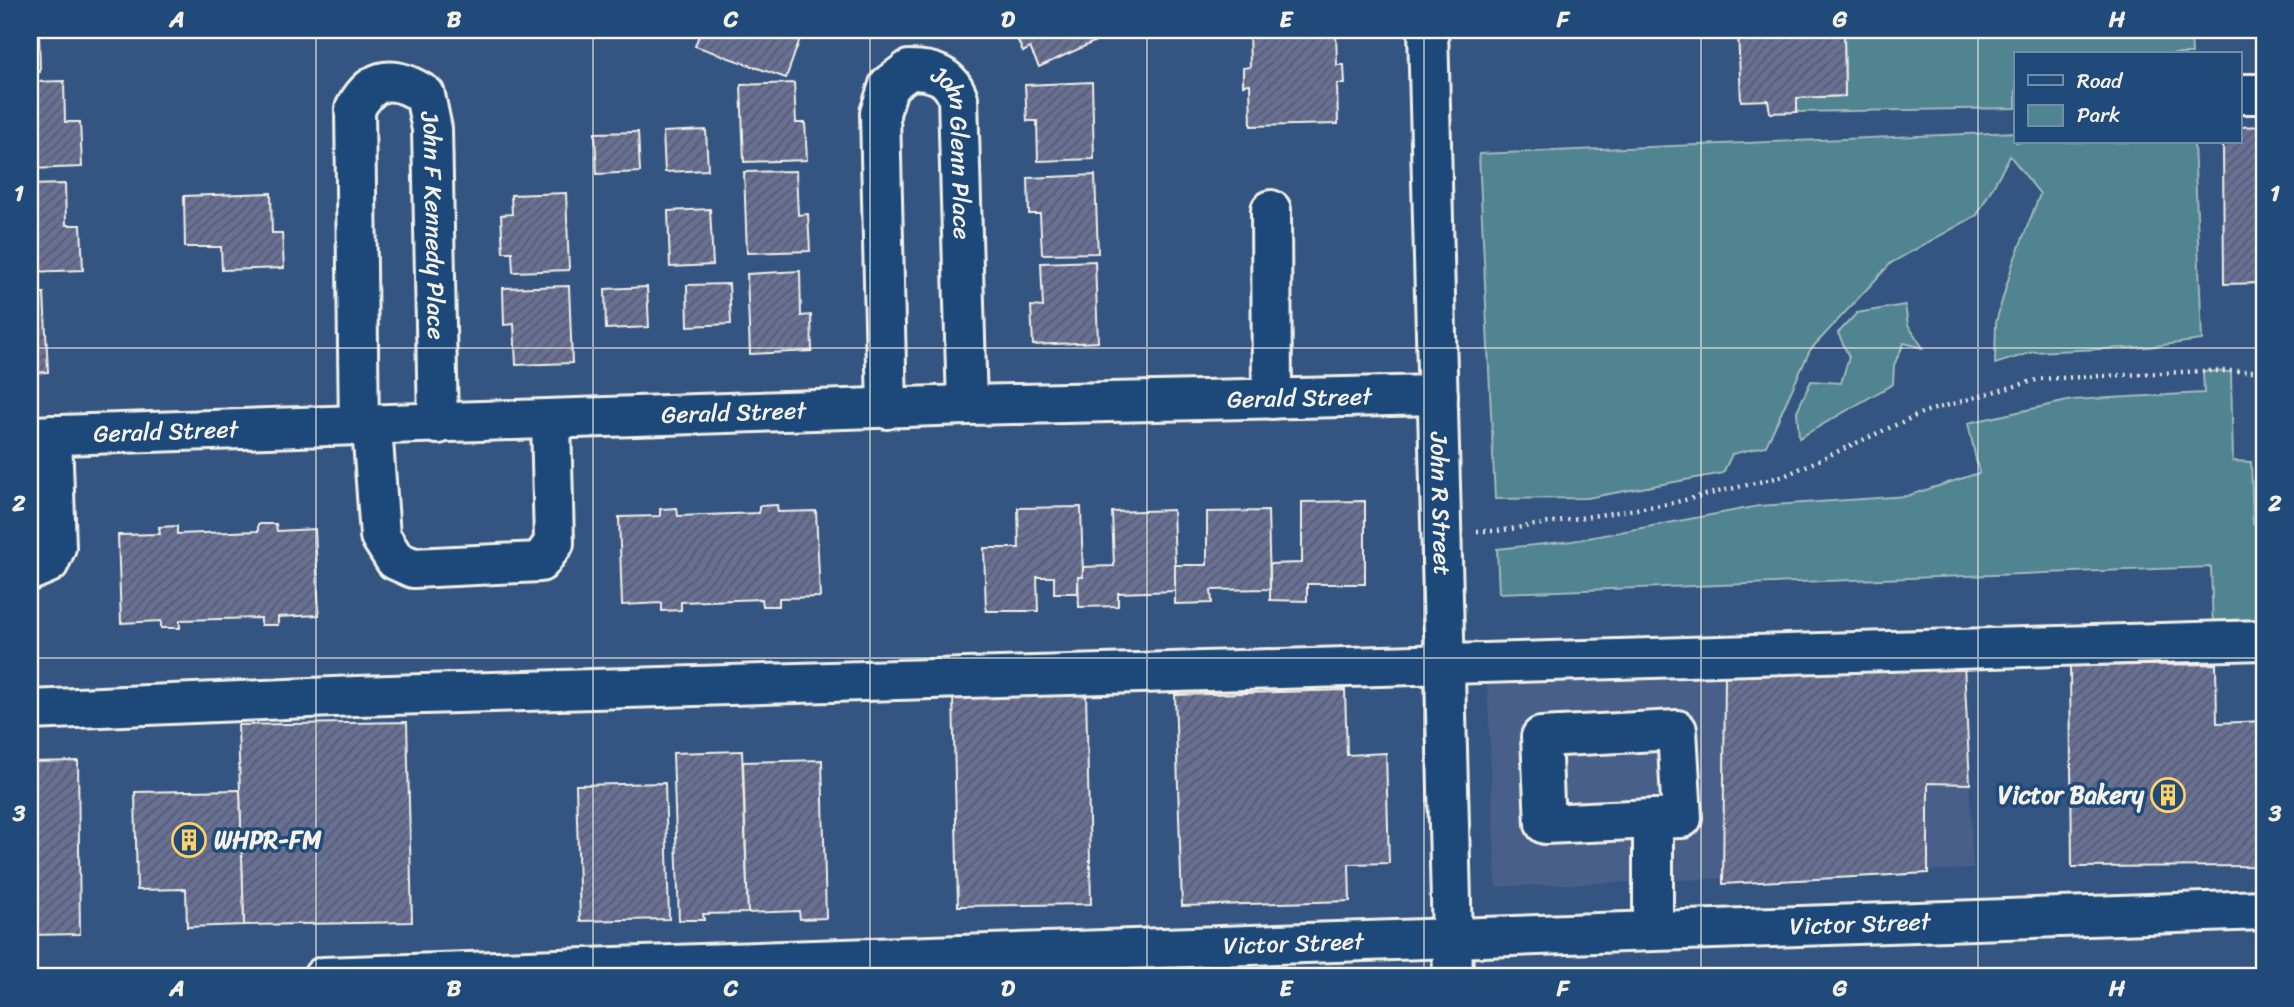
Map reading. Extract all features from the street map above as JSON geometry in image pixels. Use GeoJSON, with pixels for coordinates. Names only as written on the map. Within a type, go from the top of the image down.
{"type":"FeatureCollection","features":[{"type":"Feature","properties":{"kind":"street","name":"John R Street"},"geometry":{"type":"LineString","coordinates":[[1428,30],[1453,977]]}},
{"type":"Feature","properties":{"kind":"street","name":"John Glenn Place"},"geometry":{"type":"LineString","coordinates":[[887,409],[880,113],[889,85],[909,70],[930,72],[948,79],[958,98],[967,405]]}},
{"type":"Feature","properties":{"kind":"street","name":"John F Kennedy Place"},"geometry":{"type":"LineString","coordinates":[[366,427],[355,109],[364,93],[376,83],[393,81],[408,83],[425,95],[431,118],[438,424]]}},
{"type":"Feature","properties":{"kind":"street"},"geometry":{"type":"LineString","coordinates":[[2242,94],[2264,94]]}},
{"type":"Feature","properties":{"kind":"street"},"geometry":{"type":"LineString","coordinates":[[1270,210],[1272,399]]}},
{"type":"Feature","properties":{"kind":"street","name":"Gerald Street"},"geometry":{"type":"LineString","coordinates":[[41,436],[967,405],[1438,395]]}},
{"type":"Feature","properties":{"kind":"street"},"geometry":{"type":"LineString","coordinates":[[366,427],[380,536],[395,560],[413,568],[540,562],[554,543],[551,420]]}},
{"type":"Feature","properties":{"kind":"street"},"geometry":{"type":"LineString","coordinates":[[30,571],[49,563],[56,547],[41,436]]}},
{"type":"Feature","properties":{"kind":"street"},"geometry":{"type":"LineString","coordinates":[[30,710],[356,696],[2264,640]]}},
{"type":"Feature","properties":{"kind":"street"},"geometry":{"type":"LineString","coordinates":[[1653,819],[1653,930]]}},
{"type":"Feature","properties":{"kind":"street","name":"Victor Street"},"geometry":{"type":"LineString","coordinates":[[323,977],[1223,961],[1452,937],[2264,910]]}},
{"type":"Feature","properties":{"kind":"path"},"geometry":{"type":"LineString","coordinates":[[1441,531],[1497,531],[1668,504],[1784,476],[1924,412],[2040,379],[2203,371],[2264,371]]}},
{"type":"Feature","properties":{"kind":"shaded area"},"geometry":{"type":"Polygon","coordinates":[[[1965,659],[1973,869],[1496,887],[1487,677],[1965,659]]]}},
{"type":"Feature","properties":{"kind":"green space"},"geometry":{"type":"Polygon","coordinates":[[[1844,30],[2191,30],[2192,52],[2014,52],[2014,108],[1797,112],[1797,98],[1845,96],[1844,30]]]}},
{"type":"Feature","properties":{"kind":"green space"},"geometry":{"type":"Polygon","coordinates":[[[2014,132],[2014,144],[2194,144],[2202,340],[2148,347],[2033,352],[1995,364],[1996,322],[2013,263],[2040,194],[2010,156],[1977,215],[1891,263],[1810,350],[1766,446],[1732,454],[1723,473],[1587,498],[1495,499],[1479,154],[2014,132]]]}},
{"type":"Feature","properties":{"kind":"green space"},"geometry":{"type":"Polygon","coordinates":[[[1905,305],[1908,325],[1923,348],[1904,343],[1894,365],[1893,384],[1799,438],[1797,411],[1811,381],[1841,383],[1849,357],[1838,333],[1857,313],[1905,305]]]}},
{"type":"Feature","properties":{"kind":"green space"},"geometry":{"type":"Polygon","coordinates":[[[2203,371],[2231,372],[2233,461],[2251,462],[2253,524],[2264,525],[2264,629],[2213,631],[2211,567],[1499,593],[1497,549],[1572,541],[1759,506],[1907,496],[1979,473],[1968,423],[2072,400],[2204,393],[2203,371]]]}},
{"type":"Feature","properties":{"kind":"building"},"geometry":{"type":"Polygon","coordinates":[[[30,30],[39,30],[40,72],[30,73],[30,30]]]}},
{"type":"Feature","properties":{"kind":"building"},"geometry":{"type":"Polygon","coordinates":[[[701,30],[803,30],[786,78],[695,46],[701,30]]]}},
{"type":"Feature","properties":{"kind":"building"},"geometry":{"type":"Polygon","coordinates":[[[1013,30],[1104,30],[1107,36],[1039,67],[1030,48],[1023,52],[1013,30]]]}},
{"type":"Feature","properties":{"kind":"building"},"geometry":{"type":"Polygon","coordinates":[[[1249,30],[1336,30],[1337,65],[1344,65],[1345,84],[1337,84],[1338,124],[1251,126],[1250,84],[1243,85],[1243,68],[1250,67],[1249,30]]]}},
{"type":"Feature","properties":{"kind":"building"},"geometry":{"type":"Polygon","coordinates":[[[1738,30],[1844,30],[1845,96],[1797,98],[1797,112],[1770,113],[1768,100],[1741,101],[1738,30]]]}},
{"type":"Feature","properties":{"kind":"building"},"geometry":{"type":"Polygon","coordinates":[[[64,81],[65,122],[80,122],[82,167],[30,169],[30,82],[64,81]]]}},
{"type":"Feature","properties":{"kind":"building"},"geometry":{"type":"Polygon","coordinates":[[[1092,82],[1094,159],[1038,161],[1037,121],[1027,121],[1025,85],[1092,82]]]}},
{"type":"Feature","properties":{"kind":"building"},"geometry":{"type":"Polygon","coordinates":[[[794,83],[796,123],[805,123],[807,160],[744,162],[741,85],[794,83]]]}},
{"type":"Feature","properties":{"kind":"building"},"geometry":{"type":"Polygon","coordinates":[[[2264,126],[2264,283],[2224,284],[2223,144],[2242,144],[2242,127],[2264,126]]]}},
{"type":"Feature","properties":{"kind":"building"},"geometry":{"type":"Polygon","coordinates":[[[706,130],[708,170],[665,172],[663,132],[706,130]]]}},
{"type":"Feature","properties":{"kind":"building"},"geometry":{"type":"Polygon","coordinates":[[[638,132],[640,172],[597,174],[595,133],[638,132]]]}},
{"type":"Feature","properties":{"kind":"building"},"geometry":{"type":"Polygon","coordinates":[[[796,171],[798,215],[808,214],[810,251],[747,253],[744,172],[796,171]]]}},
{"type":"Feature","properties":{"kind":"building"},"geometry":{"type":"Polygon","coordinates":[[[1095,175],[1098,253],[1042,254],[1040,214],[1029,214],[1028,178],[1095,175]]]}},
{"type":"Feature","properties":{"kind":"building"},"geometry":{"type":"Polygon","coordinates":[[[65,184],[66,225],[81,225],[83,270],[30,272],[30,185],[65,184]]]}},
{"type":"Feature","properties":{"kind":"building"},"geometry":{"type":"Polygon","coordinates":[[[271,193],[272,233],[282,233],[284,268],[222,270],[221,247],[185,247],[184,196],[271,193]]]}},
{"type":"Feature","properties":{"kind":"building"},"geometry":{"type":"Polygon","coordinates":[[[566,193],[569,270],[513,272],[512,252],[503,252],[501,215],[512,214],[511,195],[566,193]]]}},
{"type":"Feature","properties":{"kind":"building"},"geometry":{"type":"Polygon","coordinates":[[[710,209],[713,265],[670,267],[668,211],[710,209]]]}},
{"type":"Feature","properties":{"kind":"building"},"geometry":{"type":"Polygon","coordinates":[[[1095,261],[1098,342],[1033,345],[1031,306],[1043,307],[1041,263],[1095,261]]]}},
{"type":"Feature","properties":{"kind":"building"},"geometry":{"type":"Polygon","coordinates":[[[800,271],[801,316],[811,315],[812,351],[750,354],[747,274],[800,271]]]}},
{"type":"Feature","properties":{"kind":"building"},"geometry":{"type":"Polygon","coordinates":[[[729,284],[731,324],[688,326],[687,285],[729,284]]]}},
{"type":"Feature","properties":{"kind":"building"},"geometry":{"type":"Polygon","coordinates":[[[569,286],[572,363],[516,365],[514,324],[504,325],[503,288],[569,286]]]}},
{"type":"Feature","properties":{"kind":"building"},"geometry":{"type":"Polygon","coordinates":[[[647,287],[649,327],[606,329],[605,289],[647,287]]]}},
{"type":"Feature","properties":{"kind":"building"},"geometry":{"type":"Polygon","coordinates":[[[30,293],[44,293],[48,372],[30,373],[30,293]]]}},
{"type":"Feature","properties":{"kind":"building"},"geometry":{"type":"Polygon","coordinates":[[[1365,501],[1365,584],[1307,584],[1307,601],[1270,600],[1270,564],[1302,563],[1302,502],[1365,501]]]}},
{"type":"Feature","properties":{"kind":"building"},"geometry":{"type":"Polygon","coordinates":[[[777,505],[778,512],[816,511],[820,597],[779,598],[779,606],[763,606],[762,599],[681,602],[681,610],[662,611],[662,603],[622,605],[619,517],[660,516],[660,509],[677,508],[678,516],[759,513],[759,506],[777,505]]]}},
{"type":"Feature","properties":{"kind":"building"},"geometry":{"type":"Polygon","coordinates":[[[1081,507],[1083,577],[1078,577],[1078,593],[1054,593],[1054,577],[1037,577],[1038,611],[986,611],[984,548],[1019,548],[1018,508],[1081,507]]]}},
{"type":"Feature","properties":{"kind":"building"},"geometry":{"type":"Polygon","coordinates":[[[1173,510],[1176,591],[1118,593],[1118,606],[1079,607],[1078,577],[1083,577],[1083,567],[1114,566],[1112,512],[1173,510]]]}},
{"type":"Feature","properties":{"kind":"building"},"geometry":{"type":"Polygon","coordinates":[[[1268,511],[1270,589],[1211,590],[1212,603],[1175,604],[1175,565],[1207,565],[1207,512],[1268,511]]]}},
{"type":"Feature","properties":{"kind":"building"},"geometry":{"type":"Polygon","coordinates":[[[258,524],[276,524],[277,531],[315,529],[319,615],[278,617],[278,625],[261,625],[261,618],[180,620],[180,628],[161,628],[161,621],[121,623],[118,535],[160,534],[159,527],[177,526],[177,534],[258,531],[258,524]]]}},
{"type":"Feature","properties":{"kind":"building"},"geometry":{"type":"Polygon","coordinates":[[[1964,664],[1970,784],[1928,783],[1928,873],[1723,884],[1725,675],[1964,664]]]}},
{"type":"Feature","properties":{"kind":"building","name":"Victor Bakery"},"geometry":{"type":"Polygon","coordinates":[[[2216,664],[2217,723],[2264,721],[2264,866],[2072,867],[2070,666],[2216,664]]]}},
{"type":"Feature","properties":{"kind":"building"},"geometry":{"type":"Polygon","coordinates":[[[1345,690],[1347,755],[1386,753],[1389,863],[1349,864],[1350,901],[1182,906],[1175,695],[1345,690]]]}},
{"type":"Feature","properties":{"kind":"building"},"geometry":{"type":"Polygon","coordinates":[[[1086,692],[1091,904],[958,906],[953,695],[1086,692]]]}},
{"type":"Feature","properties":{"kind":"building"},"geometry":{"type":"Polygon","coordinates":[[[407,722],[412,922],[244,925],[238,725],[407,722]]]}},
{"type":"Feature","properties":{"kind":"building"},"geometry":{"type":"Polygon","coordinates":[[[742,751],[748,913],[703,914],[704,920],[679,920],[673,753],[742,751]]]}},
{"type":"Feature","properties":{"kind":"building"},"geometry":{"type":"Polygon","coordinates":[[[822,760],[826,918],[800,919],[799,911],[748,913],[743,762],[822,760]]]}},
{"type":"Feature","properties":{"kind":"building"},"geometry":{"type":"Polygon","coordinates":[[[78,761],[80,934],[30,935],[30,762],[78,761]]]}},
{"type":"Feature","properties":{"kind":"building"},"geometry":{"type":"Polygon","coordinates":[[[665,783],[669,919],[580,921],[576,785],[665,783]]]}},
{"type":"Feature","properties":{"kind":"building","name":"WHPR-FM"},"geometry":{"type":"Polygon","coordinates":[[[240,790],[244,925],[187,927],[186,889],[137,890],[135,792],[240,790]]]}},
{"type":"Feature","properties":{"kind":"place","name":"Victor Bakery"},"geometry":{"type":"Point","coordinates":[2168,795]}},
{"type":"Feature","properties":{"kind":"place","name":"WHPR-FM"},"geometry":{"type":"Point","coordinates":[189,840]}}]}
